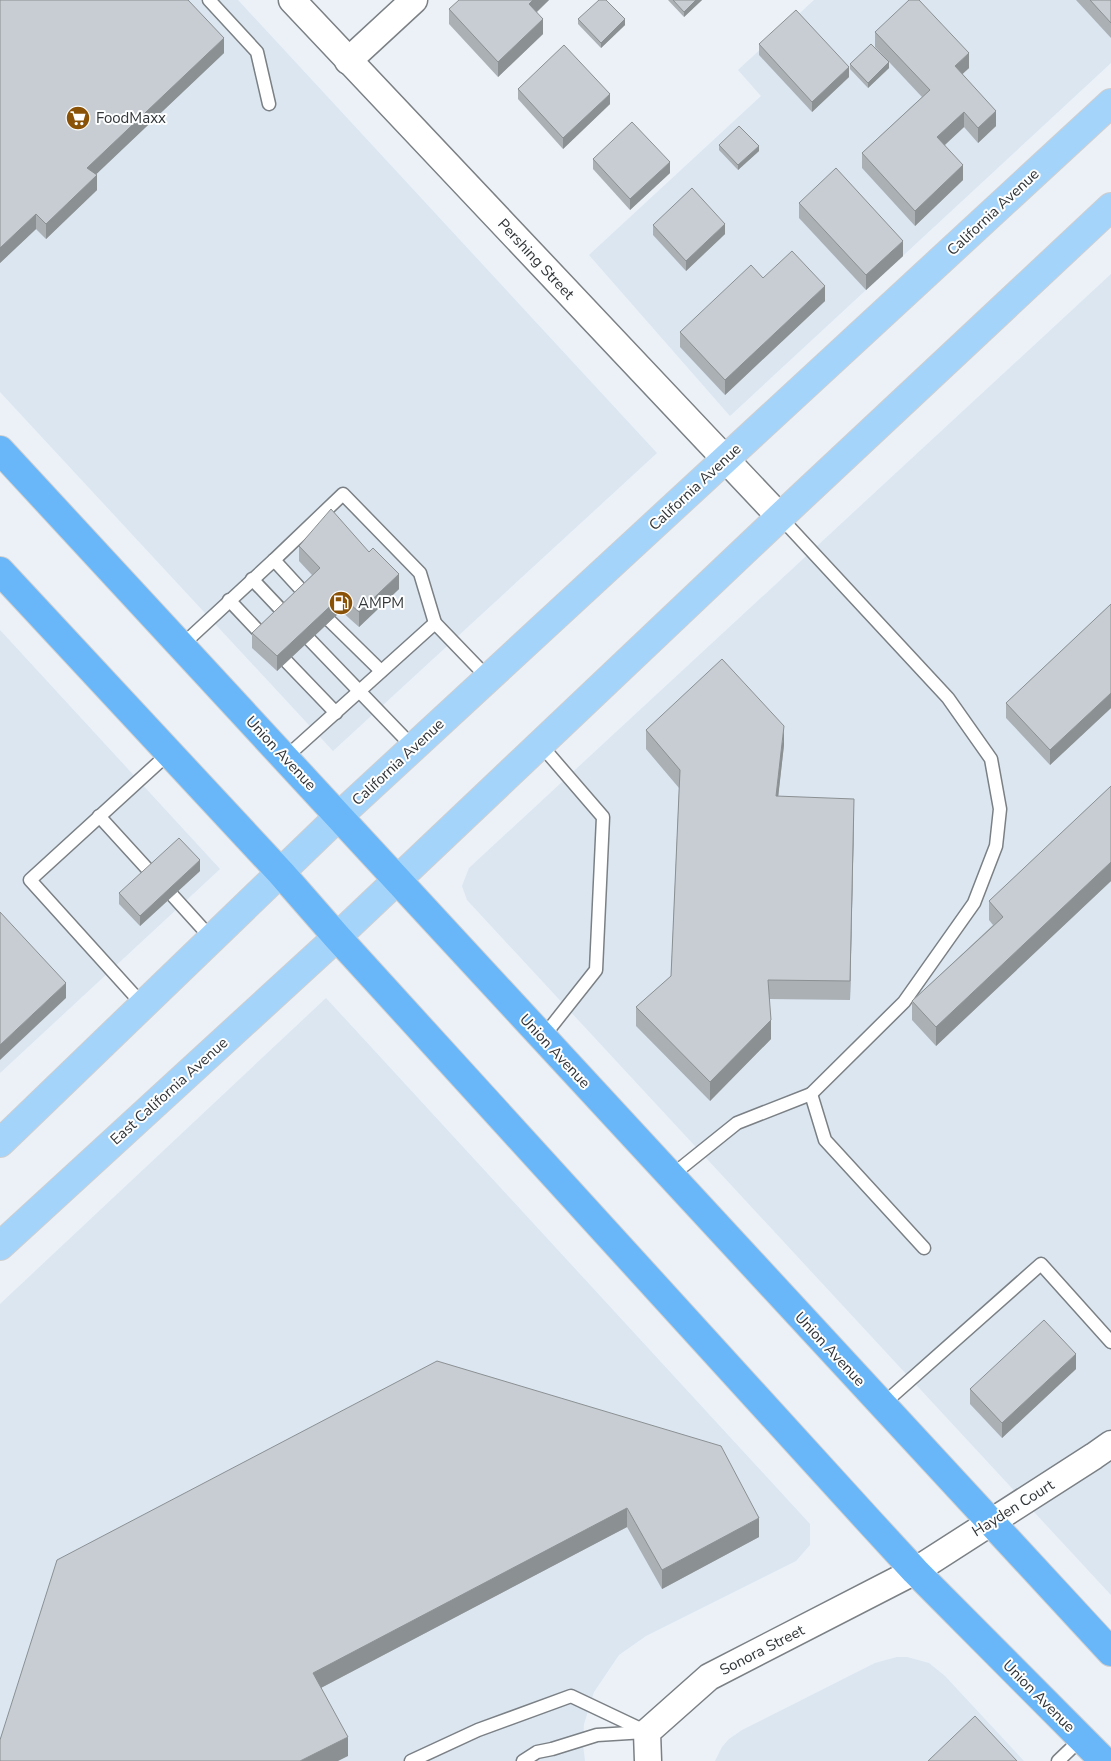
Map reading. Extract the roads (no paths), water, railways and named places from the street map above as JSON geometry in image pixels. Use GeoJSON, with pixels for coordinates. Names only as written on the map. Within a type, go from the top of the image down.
{"type":"FeatureCollection","features":[{"type":"Feature","properties":{"kind":"highway","name":"Union Avenue"},"geometry":{"type":"LineString","coordinates":[[0,450],[1111,1652]]}},
{"type":"Feature","properties":{"kind":"highway","name":"Union Avenue"},"geometry":{"type":"LineString","coordinates":[[0,571],[280,873],[915,1571],[1104,1761]]}},
{"type":"Feature","properties":{"kind":"main road","name":"California Avenue"},"geometry":{"type":"LineString","coordinates":[[280,873],[339,816],[1111,103]]}},
{"type":"Feature","properties":{"kind":"main road"},"geometry":{"type":"LineString","coordinates":[[337,937],[780,517],[1111,207]]}},
{"type":"Feature","properties":{"kind":"main road"},"geometry":{"type":"LineString","coordinates":[[0,1143],[280,873]]}},
{"type":"Feature","properties":{"kind":"main road","name":"East California Avenue"},"geometry":{"type":"LineString","coordinates":[[0,1246],[337,937]]}},
{"type":"Feature","properties":{"kind":"street","name":"Pershing Street"},"geometry":{"type":"LineString","coordinates":[[292,0],[780,517]]}},
{"type":"Feature","properties":{"kind":"street"},"geometry":{"type":"LineString","coordinates":[[348,61],[414,0]]}},
{"type":"Feature","properties":{"kind":"street","name":"Hayden Court"},"geometry":{"type":"LineString","coordinates":[[915,1571],[1111,1444]]}},
{"type":"Feature","properties":{"kind":"street","name":"Sonora Street"},"geometry":{"type":"LineString","coordinates":[[647,1732],[709,1677],[915,1571]]}},
{"type":"Feature","properties":{"kind":"street"},"geometry":{"type":"LineString","coordinates":[[647,1732],[648,1761]]}},
{"type":"Feature","properties":{"kind":"lane"},"geometry":{"type":"LineString","coordinates":[[209,0],[257,52],[269,104]]}},
{"type":"Feature","properties":{"kind":"lane"},"geometry":{"type":"LineString","coordinates":[[181,646],[343,494],[420,573],[435,623],[488,678]]}},
{"type":"Feature","properties":{"kind":"lane"},"geometry":{"type":"LineString","coordinates":[[672,1176],[736,1123],[811,1094],[904,1002],[974,903],[996,846],[1000,809],[991,759],[948,698],[780,517]]}},
{"type":"Feature","properties":{"kind":"lane"},"geometry":{"type":"LineString","coordinates":[[274,560],[307,596]]}},
{"type":"Feature","properties":{"kind":"lane"},"geometry":{"type":"LineString","coordinates":[[252,579],[286,615]]}},
{"type":"Feature","properties":{"kind":"lane"},"geometry":{"type":"LineString","coordinates":[[229,600],[264,637]]}},
{"type":"Feature","properties":{"kind":"lane"},"geometry":{"type":"LineString","coordinates":[[330,621],[381,671]]}},
{"type":"Feature","properties":{"kind":"lane"},"geometry":{"type":"LineString","coordinates":[[285,758],[435,623]]}},
{"type":"Feature","properties":{"kind":"lane"},"geometry":{"type":"LineString","coordinates":[[310,640],[414,748]]}},
{"type":"Feature","properties":{"kind":"lane"},"geometry":{"type":"LineString","coordinates":[[287,662],[336,713]]}},
{"type":"Feature","properties":{"kind":"lane"},"geometry":{"type":"LineString","coordinates":[[540,744],[603,817],[596,970],[543,1037]]}},
{"type":"Feature","properties":{"kind":"lane"},"geometry":{"type":"LineString","coordinates":[[143,1005],[30,880],[168,752]]}},
{"type":"Feature","properties":{"kind":"lane"},"geometry":{"type":"LineString","coordinates":[[99,816],[152,873]]}},
{"type":"Feature","properties":{"kind":"lane"},"geometry":{"type":"LineString","coordinates":[[173,896],[212,939]]}},
{"type":"Feature","properties":{"kind":"lane"},"geometry":{"type":"LineString","coordinates":[[811,1094],[824,1140],[924,1248]]}},
{"type":"Feature","properties":{"kind":"lane"},"geometry":{"type":"LineString","coordinates":[[882,1405],[1041,1264],[1111,1342]]}},
{"type":"Feature","properties":{"kind":"lane"},"geometry":{"type":"LineString","coordinates":[[411,1761],[478,1730],[571,1696],[647,1732]]}},
{"type":"Feature","properties":{"kind":"lane"},"geometry":{"type":"LineString","coordinates":[[523,1761],[537,1752],[597,1735],[647,1732]]}},
{"type":"Feature","properties":{"kind":"lane"},"geometry":{"type":"LineString","coordinates":[[1058,1761],[1081,1738]]}},
{"type":"Feature","properties":{"kind":"place","name":"FoodMaxx"},"geometry":{"type":"Point","coordinates":[78,118]}},
{"type":"Feature","properties":{"kind":"place","name":"AMPM"},"geometry":{"type":"Point","coordinates":[341,603]}}]}
